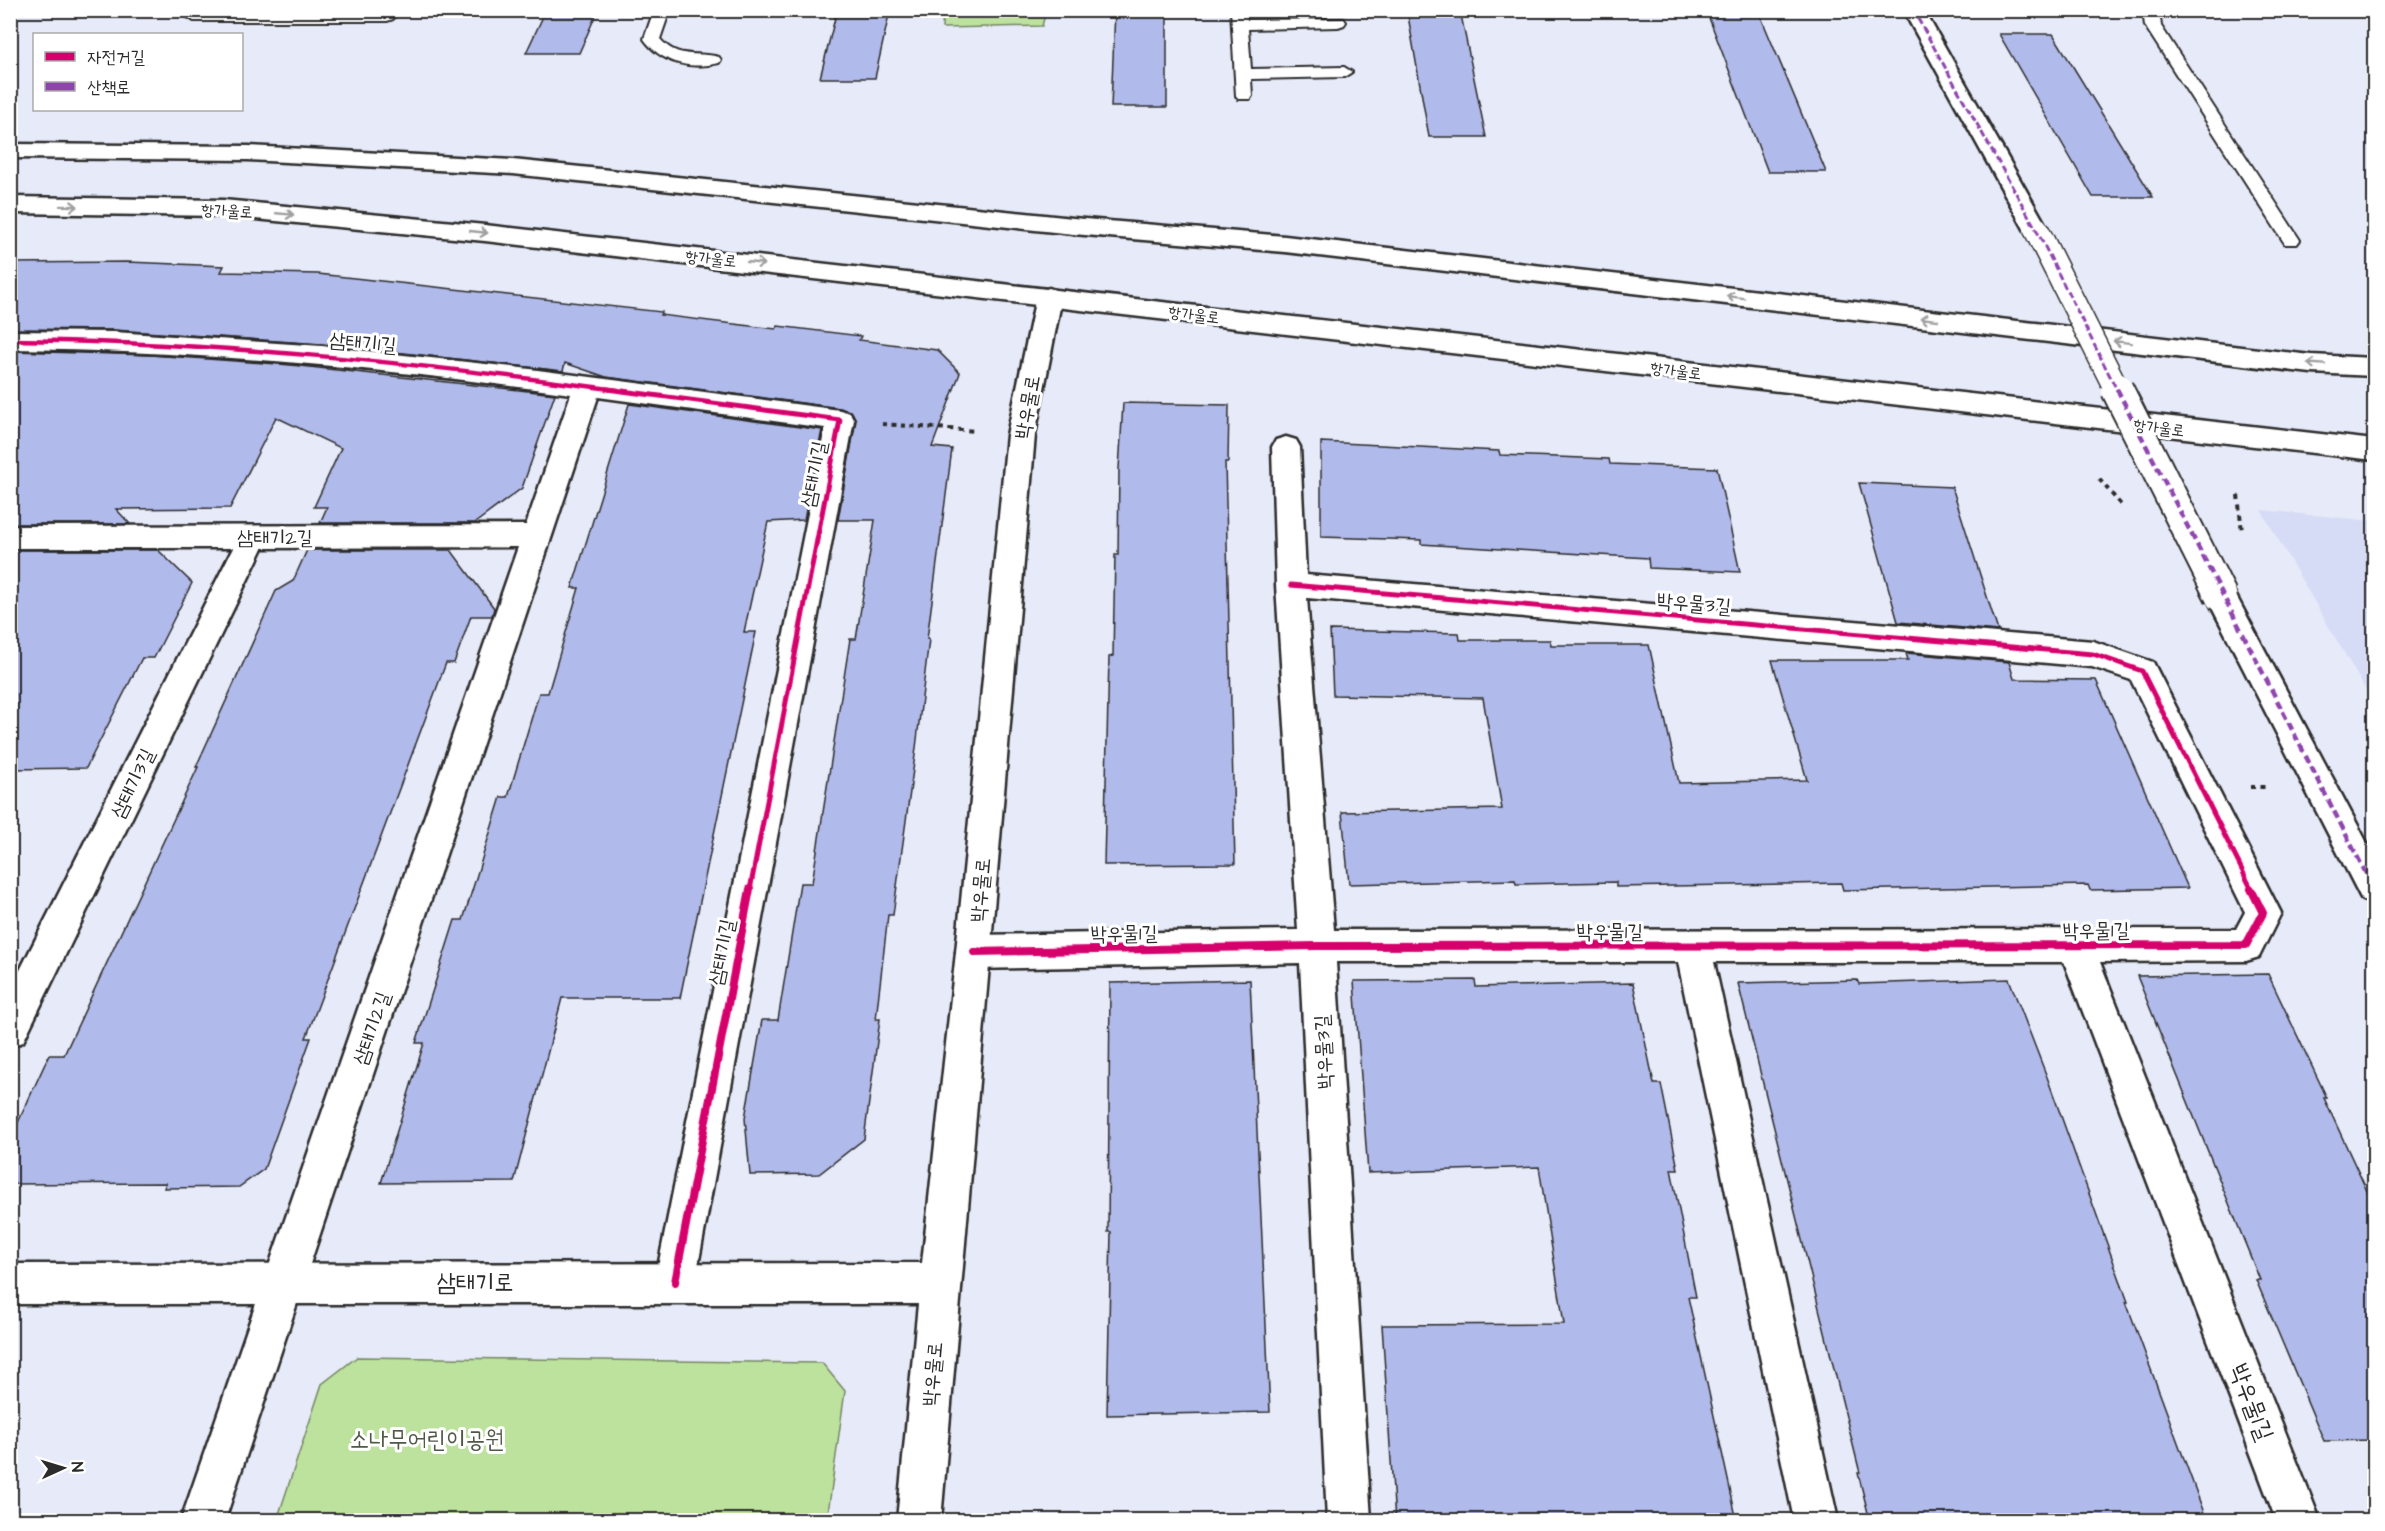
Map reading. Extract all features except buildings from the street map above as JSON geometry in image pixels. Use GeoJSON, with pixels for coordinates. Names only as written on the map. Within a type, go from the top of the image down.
{"type":"FeatureCollection","features":[{"type":"Feature","properties":{"kind":"street"},"geometry":{"type":"LineString","coordinates":[[1913,10],[2036,228],[2221,596],[2374,889]]}},
{"type":"Feature","properties":{"kind":"street"},"geometry":{"type":"LineString","coordinates":[[10,150],[248,153],[513,167],[1073,226],[1285,244],[2311,364],[2374,367]]}},
{"type":"Feature","properties":{"kind":"street","name":"항가울로"},"geometry":{"type":"LineString","coordinates":[[10,205],[235,209],[485,233],[2374,450]]}},
{"type":"Feature","properties":{"kind":"street","name":"박우물로"},"geometry":{"type":"LineString","coordinates":[[919,1521],[1021,435],[1049,297]]}},
{"type":"Feature","properties":{"kind":"street","name":"삼태기1길"},"geometry":{"type":"LineString","coordinates":[[10,340],[103,339],[392,360],[840,420],[675,1282]]}},
{"type":"Feature","properties":{"kind":"street","name":"삼태기2길"},"geometry":{"type":"LineString","coordinates":[[203,1521],[588,388]]}},
{"type":"Feature","properties":{"kind":"street","name":"박우물3길"},"geometry":{"type":"LineString","coordinates":[[1286,447],[1291,585],[1317,946],[1349,1521]]}},
{"type":"Feature","properties":{"kind":"street","name":"삼태기2길"},"geometry":{"type":"LineString","coordinates":[[10,537],[539,536]]}},
{"type":"Feature","properties":{"kind":"street","name":"삼태기3길"},"geometry":{"type":"LineString","coordinates":[[10,1030],[253,537]]}},
{"type":"Feature","properties":{"kind":"street","name":"박우물3길"},"geometry":{"type":"LineString","coordinates":[[1291,585],[2093,654],[2142,671],[2263,912],[2246,945]]}},
{"type":"Feature","properties":{"kind":"street","name":"박우물1길"},"geometry":{"type":"LineString","coordinates":[[974,952],[1317,946],[2076,947],[2246,945]]}},
{"type":"Feature","properties":{"kind":"street"},"geometry":{"type":"LineString","coordinates":[[1693,947],[1816,1521]]}},
{"type":"Feature","properties":{"kind":"street","name":"박우물1길"},"geometry":{"type":"LineString","coordinates":[[2076,947],[2298,1521]]}},
{"type":"Feature","properties":{"kind":"street","name":"삼태기로"},"geometry":{"type":"LineString","coordinates":[[10,1284],[940,1283]]}},
{"type":"Feature","properties":{"kind":"lane"},"geometry":{"type":"LineString","coordinates":[[194,16],[387,16],[390,10]]}},
{"type":"Feature","properties":{"kind":"lane"},"geometry":{"type":"LineString","coordinates":[[662,10],[652,39],[663,53],[687,61],[713,60]]}},
{"type":"Feature","properties":{"kind":"lane"},"geometry":{"type":"LineString","coordinates":[[2151,10],[2153,26],[2291,240]]}},
{"type":"Feature","properties":{"kind":"lane"},"geometry":{"type":"LineString","coordinates":[[1244,96],[1239,18],[1338,22]]}},
{"type":"Feature","properties":{"kind":"lane"},"geometry":{"type":"LineString","coordinates":[[1243,74],[1344,72]]}},
{"type":"Feature","properties":{"kind":"path"},"geometry":{"type":"LineString","coordinates":[[840,420],[977,431]]}},
{"type":"Feature","properties":{"kind":"path"},"geometry":{"type":"LineString","coordinates":[[2201,789],[2320,785]]}},
{"type":"Feature","properties":{"kind":"shaded area"},"geometry":{"type":"Polygon","coordinates":[[[2261,510],[2374,521],[2374,704],[2261,510]]]}},
{"type":"Feature","properties":{"kind":"green space"},"geometry":{"type":"Polygon","coordinates":[[[943,10],[1046,11],[1042,26],[942,28],[943,10]]]}},
{"type":"Feature","properties":{"kind":"green space","name":"소나무어린이공원"},"geometry":{"type":"Polygon","coordinates":[[[357,1357],[822,1363],[845,1391],[827,1520],[277,1520],[322,1384],[357,1357]]]}},
{"type":"Feature","properties":{"kind":"marked path"},"geometry":{"type":"LineString","coordinates":[[1913,10],[2036,229],[2221,596],[2374,889]]}},
{"type":"Feature","properties":{"kind":"cycle path"},"geometry":{"type":"LineString","coordinates":[[10,340],[114,341],[219,346],[322,355],[530,379],[840,420],[675,1282]]}},
{"type":"Feature","properties":{"kind":"cycle path"},"geometry":{"type":"LineString","coordinates":[[974,952],[1317,946],[2246,945],[2263,913],[2142,671],[2093,654],[1291,585]]}}]}
